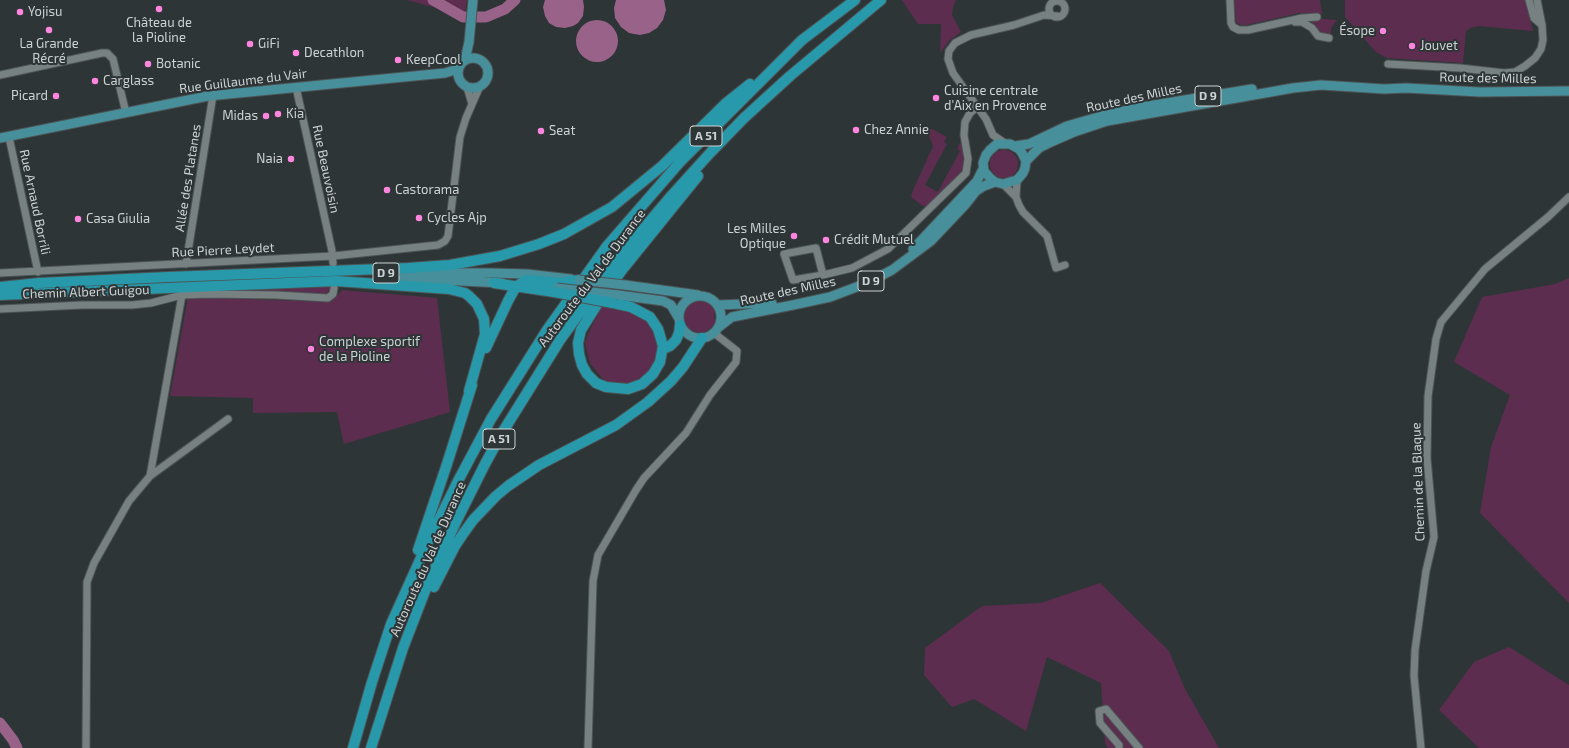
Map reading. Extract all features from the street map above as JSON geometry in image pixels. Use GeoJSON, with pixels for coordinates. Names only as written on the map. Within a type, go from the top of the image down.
{"type":"FeatureCollection","features":[{"type":"Feature","properties":{"kind":"highway","name":"Autoroute du Val de Durance"},"geometry":{"type":"LineString","coordinates":[[353,748],[372,682],[396,612],[440,516],[474,449],[509,389],[559,311],[611,242],[680,162],[802,40],[855,0]]}},
{"type":"Feature","properties":{"kind":"highway","name":"Autoroute du Val de Durance"},"geometry":{"type":"LineString","coordinates":[[371,748],[403,648],[441,554],[484,464],[560,340],[627,248],[672,195],[734,129],[790,76],[881,0]]}},
{"type":"Feature","properties":{"kind":"highway"},"geometry":{"type":"LineString","coordinates":[[245,273],[408,268],[450,264],[500,256],[533,246],[564,234],[602,214],[622,200],[662,166],[725,104],[802,40]]}},
{"type":"Feature","properties":{"kind":"highway"},"geometry":{"type":"LineString","coordinates":[[558,285],[616,299],[650,317],[660,333],[663,349],[660,362],[650,378],[638,387],[622,390],[606,387],[590,378],[582,365],[579,354],[578,343],[581,330],[596,306],[655,228],[708,164],[790,76]]}},
{"type":"Feature","properties":{"kind":"highway","name":"D 9"},"geometry":{"type":"LineString","coordinates":[[0,286],[245,273]]}},
{"type":"Feature","properties":{"kind":"highway"},"geometry":{"type":"LineString","coordinates":[[494,283],[519,285],[558,285],[579,280]]}},
{"type":"Feature","properties":{"kind":"highway","name":"D 9"},"geometry":{"type":"LineString","coordinates":[[0,282],[39,283]]}},
{"type":"Feature","properties":{"kind":"highway"},"geometry":{"type":"LineString","coordinates":[[335,284],[449,289],[464,293],[469,296],[481,311],[485,326],[483,344],[469,391],[436,497],[396,612]]}},
{"type":"Feature","properties":{"kind":"highway","name":"D 9"},"geometry":{"type":"LineString","coordinates":[[0,295],[335,284]]}},
{"type":"Feature","properties":{"kind":"highway"},"geometry":{"type":"LineString","coordinates":[[469,391],[496,326],[508,302],[519,285]]}},
{"type":"Feature","properties":{"kind":"highway"},"geometry":{"type":"LineString","coordinates":[[663,349],[670,346],[676,340],[679,333],[679,321]]}},
{"type":"Feature","properties":{"kind":"highway"},"geometry":{"type":"LineString","coordinates":[[403,648],[454,546],[473,520],[485,507],[508,486],[539,465],[616,425],[648,402],[671,381],[683,367],[702,338]]}},
{"type":"Feature","properties":{"kind":"main road"},"geometry":{"type":"LineString","coordinates":[[460,80],[458,69],[465,60],[469,40],[473,0]]}},
{"type":"Feature","properties":{"kind":"main road"},"geometry":{"type":"LineString","coordinates":[[445,73],[460,80],[467,87],[472,88],[480,86],[486,79],[488,70],[484,63],[477,58],[473,52],[469,40]]}},
{"type":"Feature","properties":{"kind":"main road"},"geometry":{"type":"LineString","coordinates":[[465,60],[477,58]]}},
{"type":"Feature","properties":{"kind":"main road","name":"Rue Guillaume du Vair"},"geometry":{"type":"LineString","coordinates":[[4,138],[213,95],[445,73],[458,69]]}},
{"type":"Feature","properties":{"kind":"main road","name":"Route des Milles"},"geometry":{"type":"LineString","coordinates":[[1010,145],[1028,144],[1067,126],[1142,107],[1292,82],[1345,80],[1384,83],[1406,88]]}},
{"type":"Feature","properties":{"kind":"main road","name":"Route des Milles"},"geometry":{"type":"LineString","coordinates":[[1026,162],[1038,148],[1074,132],[1107,121],[1145,113],[1293,88],[1321,85],[1384,89],[1406,88],[1480,92],[1569,91]]}},
{"type":"Feature","properties":{"kind":"main road"},"geometry":{"type":"LineString","coordinates":[[997,144],[1010,145],[1022,153],[1026,162],[1023,173],[1017,180],[997,182],[987,175],[983,169],[985,158],[990,150],[997,144]]}},
{"type":"Feature","properties":{"kind":"main road","name":"Route des Milles"},"geometry":{"type":"LineString","coordinates":[[718,305],[764,304],[826,293],[864,280],[888,268],[913,250],[977,181],[983,169]]}},
{"type":"Feature","properties":{"kind":"main road","name":"Route des Milles"},"geometry":{"type":"LineString","coordinates":[[716,330],[732,317],[830,297],[867,284],[892,270],[931,241],[976,191],[984,186],[997,182]]}},
{"type":"Feature","properties":{"kind":"main road","name":"D 9"},"geometry":{"type":"LineString","coordinates":[[245,273],[528,274],[558,285]]}},
{"type":"Feature","properties":{"kind":"main road","name":"D 9"},"geometry":{"type":"LineString","coordinates":[[335,284],[441,280],[494,283]]}},
{"type":"Feature","properties":{"kind":"main road"},"geometry":{"type":"LineString","coordinates":[[579,280],[687,292],[713,300],[718,305],[721,316],[716,330],[702,338],[695,338],[689,335],[679,321],[671,305],[663,301],[616,299]]}},
{"type":"Feature","properties":{"kind":"main road"},"geometry":{"type":"LineString","coordinates":[[679,321],[680,310],[687,300],[700,296]]}},
{"type":"Feature","properties":{"kind":"street"},"geometry":{"type":"LineString","coordinates":[[1230,0],[1231,23],[1233,27],[1239,30],[1248,30],[1302,18],[1317,17]]}},
{"type":"Feature","properties":{"kind":"street"},"geometry":{"type":"LineString","coordinates":[[1529,0],[1534,18],[1542,25]]}},
{"type":"Feature","properties":{"kind":"street"},"geometry":{"type":"LineString","coordinates":[[1388,64],[1460,68],[1504,73],[1515,72],[1535,58],[1541,49],[1543,40],[1542,25],[1537,0]]}},
{"type":"Feature","properties":{"kind":"street"},"geometry":{"type":"LineString","coordinates":[[990,150],[993,135],[986,119],[950,66],[949,51],[955,43],[971,35],[1014,25],[1044,15],[1058,16],[1064,13],[1065,6],[1058,1],[1054,2],[1044,15]]}},
{"type":"Feature","properties":{"kind":"street"},"geometry":{"type":"LineString","coordinates":[[1050,6],[1050,12],[1058,16]]}},
{"type":"Feature","properties":{"kind":"street"},"geometry":{"type":"LineString","coordinates":[[1287,21],[1302,22],[1312,28],[1318,36],[1329,38]]}},
{"type":"Feature","properties":{"kind":"street"},"geometry":{"type":"LineString","coordinates":[[0,75],[107,53],[113,59],[126,113]]}},
{"type":"Feature","properties":{"kind":"street"},"geometry":{"type":"LineString","coordinates":[[472,104],[480,86]]}},
{"type":"Feature","properties":{"kind":"street","name":"Rue Beauvoisin"},"geometry":{"type":"LineString","coordinates":[[296,87],[333,256],[333,263]]}},
{"type":"Feature","properties":{"kind":"street"},"geometry":{"type":"LineString","coordinates":[[467,87],[472,104]]}},
{"type":"Feature","properties":{"kind":"street","name":"Allée des Platanes"},"geometry":{"type":"LineString","coordinates":[[186,264],[213,95]]}},
{"type":"Feature","properties":{"kind":"street","name":"Rue Pierre Leydet"},"geometry":{"type":"LineString","coordinates":[[0,273],[333,256],[438,245],[445,241],[448,236],[460,137],[472,104]]}},
{"type":"Feature","properties":{"kind":"street"},"geometry":{"type":"LineString","coordinates":[[823,275],[816,248],[784,254],[793,280],[823,275],[852,268],[888,249],[966,173],[968,159],[964,135],[965,122],[970,113],[977,107]]}},
{"type":"Feature","properties":{"kind":"street"},"geometry":{"type":"LineString","coordinates":[[993,135],[1010,145]]}},
{"type":"Feature","properties":{"kind":"street","name":"Rue Arnaud Borrili"},"geometry":{"type":"LineString","coordinates":[[4,138],[38,272]]}},
{"type":"Feature","properties":{"kind":"street"},"geometry":{"type":"LineString","coordinates":[[1017,180],[1016,197],[1019,205],[1023,212],[1047,236],[1056,268],[1065,265]]}},
{"type":"Feature","properties":{"kind":"street"},"geometry":{"type":"LineString","coordinates":[[997,182],[1016,197]]}},
{"type":"Feature","properties":{"kind":"street","name":"Chemin de la Blaque"},"geometry":{"type":"LineString","coordinates":[[1421,748],[1414,676],[1415,650],[1426,571],[1434,537],[1427,458],[1428,396],[1436,339],[1441,322],[1485,269],[1548,217],[1569,197]]}},
{"type":"Feature","properties":{"kind":"street","name":"Chemin Albert Guigou"},"geometry":{"type":"LineString","coordinates":[[0,309],[82,305],[132,305],[151,303],[182,295],[276,294],[320,299],[328,298],[333,294],[335,284]]}},
{"type":"Feature","properties":{"kind":"street"},"geometry":{"type":"LineString","coordinates":[[150,476],[182,295]]}},
{"type":"Feature","properties":{"kind":"street"},"geometry":{"type":"LineString","coordinates":[[588,748],[593,581],[598,555],[644,478],[686,433],[710,396],[736,362],[736,351],[716,330]]}},
{"type":"Feature","properties":{"kind":"street"},"geometry":{"type":"LineString","coordinates":[[86,748],[87,582],[94,562],[129,501],[150,476],[228,419]]}},
{"type":"Feature","properties":{"kind":"street"},"geometry":{"type":"LineString","coordinates":[[1119,748],[1100,723],[1099,711],[1106,709],[1139,748]]}},
{"type":"Feature","properties":{"kind":"shaded area"},"geometry":{"type":"Polygon","coordinates":[[[407,0],[467,0],[464,19],[437,8],[407,0]]]}},
{"type":"Feature","properties":{"kind":"shaded area"},"geometry":{"type":"Polygon","coordinates":[[[545,0],[583,0],[583,16],[578,23],[573,26],[565,28],[556,27],[549,23],[545,16],[543,7],[545,0]]]}},
{"type":"Feature","properties":{"kind":"shaded area"},"geometry":{"type":"Polygon","coordinates":[[[616,0],[664,0],[666,10],[663,20],[657,28],[649,33],[640,35],[629,33],[621,27],[615,18],[614,8],[616,0]]]}},
{"type":"Feature","properties":{"kind":"shaded area"},"geometry":{"type":"Polygon","coordinates":[[[902,0],[956,0],[952,15],[961,32],[949,41],[940,53],[941,24],[918,24],[902,0]]]}},
{"type":"Feature","properties":{"kind":"shaded area"},"geometry":{"type":"Polygon","coordinates":[[[1234,0],[1320,0],[1322,14],[1299,13],[1242,26],[1236,22],[1234,0]]]}},
{"type":"Feature","properties":{"kind":"shaded area"},"geometry":{"type":"Polygon","coordinates":[[[1345,0],[1525,0],[1533,31],[1479,26],[1471,28],[1466,31],[1463,63],[1387,58],[1376,52],[1345,17],[1345,0]]]}},
{"type":"Feature","properties":{"kind":"shaded area"},"geometry":{"type":"Polygon","coordinates":[[[1311,18],[1337,20],[1331,28],[1330,36],[1320,34],[1316,26],[1310,21],[1311,18]]]}},
{"type":"Feature","properties":{"kind":"shaded area"},"geometry":{"type":"Polygon","coordinates":[[[597,20],[612,26],[618,41],[612,56],[597,62],[582,56],[576,41],[582,26],[597,20]]]}},
{"type":"Feature","properties":{"kind":"shaded area"},"geometry":{"type":"Polygon","coordinates":[[[932,129],[947,137],[944,142],[947,144],[925,185],[938,192],[960,151],[957,149],[960,143],[962,144],[963,149],[964,164],[960,175],[926,208],[912,198],[911,195],[933,146],[927,130],[932,129]]]}},
{"type":"Feature","properties":{"kind":"shaded area"},"geometry":{"type":"Polygon","coordinates":[[[1004,150],[1014,154],[1018,164],[1014,174],[1004,178],[994,174],[990,164],[994,154],[1004,150]]]}},
{"type":"Feature","properties":{"kind":"shaded area"},"geometry":{"type":"Polygon","coordinates":[[[1569,278],[1569,603],[1480,513],[1491,447],[1510,395],[1454,362],[1482,297],[1555,284],[1569,278]]]}},
{"type":"Feature","properties":{"kind":"shaded area"},"geometry":{"type":"Polygon","coordinates":[[[274,287],[331,287],[326,294],[321,295],[273,291],[212,291],[274,287]]]}},
{"type":"Feature","properties":{"kind":"shaded area","name":"Complexe sportif de la Pioline"},"geometry":{"type":"Polygon","coordinates":[[[342,290],[437,298],[450,412],[344,444],[337,412],[253,413],[253,398],[170,396],[188,297],[331,302],[342,290]]]}},
{"type":"Feature","properties":{"kind":"shaded area"},"geometry":{"type":"Polygon","coordinates":[[[698,300],[708,302],[715,310],[714,318],[716,321],[713,326],[705,332],[699,333],[689,329],[684,320],[685,309],[688,305],[698,300]]]}},
{"type":"Feature","properties":{"kind":"shaded area"},"geometry":{"type":"Polygon","coordinates":[[[602,306],[628,309],[645,318],[651,326],[658,346],[657,354],[654,364],[649,371],[636,381],[628,383],[608,383],[590,363],[585,343],[602,306]]]}},
{"type":"Feature","properties":{"kind":"shaded area"},"geometry":{"type":"Polygon","coordinates":[[[1100,583],[1169,651],[1185,689],[1219,748],[1108,748],[1105,743],[1101,683],[1047,657],[1026,731],[974,699],[952,707],[924,675],[925,648],[982,606],[1041,603],[1100,583]]]}},
{"type":"Feature","properties":{"kind":"shaded area"},"geometry":{"type":"Polygon","coordinates":[[[1509,647],[1569,685],[1569,748],[1479,748],[1439,710],[1474,662],[1509,647]]]}},
{"type":"Feature","properties":{"kind":"waterway"},"geometry":{"type":"LineString","coordinates":[[433,0],[463,17],[486,17],[505,9],[515,0]]}},
{"type":"Feature","properties":{"kind":"waterway"},"geometry":{"type":"LineString","coordinates":[[0,723],[17,748]]}},
{"type":"Feature","properties":{"kind":"place","name":"Château de la Pioline"},"geometry":{"type":"Point","coordinates":[159,9]}},
{"type":"Feature","properties":{"kind":"place","name":"Yojisu"},"geometry":{"type":"Point","coordinates":[20,12]}},
{"type":"Feature","properties":{"kind":"place","name":"La Grande Récré"},"geometry":{"type":"Point","coordinates":[49,30]}},
{"type":"Feature","properties":{"kind":"place","name":"Ésope"},"geometry":{"type":"Point","coordinates":[1383,31]}},
{"type":"Feature","properties":{"kind":"place","name":"GiFi"},"geometry":{"type":"Point","coordinates":[250,44]}},
{"type":"Feature","properties":{"kind":"place","name":"Jouvet"},"geometry":{"type":"Point","coordinates":[1412,46]}},
{"type":"Feature","properties":{"kind":"place","name":"Decathlon"},"geometry":{"type":"Point","coordinates":[296,53]}},
{"type":"Feature","properties":{"kind":"place","name":"KeepCool"},"geometry":{"type":"Point","coordinates":[398,60]}},
{"type":"Feature","properties":{"kind":"place","name":"Botanic"},"geometry":{"type":"Point","coordinates":[148,64]}},
{"type":"Feature","properties":{"kind":"place","name":"Carglass"},"geometry":{"type":"Point","coordinates":[95,81]}},
{"type":"Feature","properties":{"kind":"place","name":"Picard"},"geometry":{"type":"Point","coordinates":[56,96]}},
{"type":"Feature","properties":{"kind":"place","name":"Cuisine centrale d'Aix en Provence"},"geometry":{"type":"Point","coordinates":[936,98]}},
{"type":"Feature","properties":{"kind":"place","name":"Kia"},"geometry":{"type":"Point","coordinates":[278,114]}},
{"type":"Feature","properties":{"kind":"place","name":"Midas"},"geometry":{"type":"Point","coordinates":[266,116]}},
{"type":"Feature","properties":{"kind":"place","name":"Chez Annie"},"geometry":{"type":"Point","coordinates":[856,130]}},
{"type":"Feature","properties":{"kind":"place","name":"Seat"},"geometry":{"type":"Point","coordinates":[541,131]}},
{"type":"Feature","properties":{"kind":"place","name":"Naia"},"geometry":{"type":"Point","coordinates":[291,159]}},
{"type":"Feature","properties":{"kind":"place","name":"Castorama"},"geometry":{"type":"Point","coordinates":[387,190]}},
{"type":"Feature","properties":{"kind":"place","name":"Cycles Ajp"},"geometry":{"type":"Point","coordinates":[419,218]}},
{"type":"Feature","properties":{"kind":"place","name":"Casa Giulia"},"geometry":{"type":"Point","coordinates":[78,219]}},
{"type":"Feature","properties":{"kind":"place","name":"Les Milles Optique"},"geometry":{"type":"Point","coordinates":[794,236]}},
{"type":"Feature","properties":{"kind":"place","name":"Crédit Mutuel"},"geometry":{"type":"Point","coordinates":[826,240]}},
{"type":"Feature","properties":{"kind":"place","name":"Complexe sportif de la Pioline"},"geometry":{"type":"Point","coordinates":[311,349]}}]}
